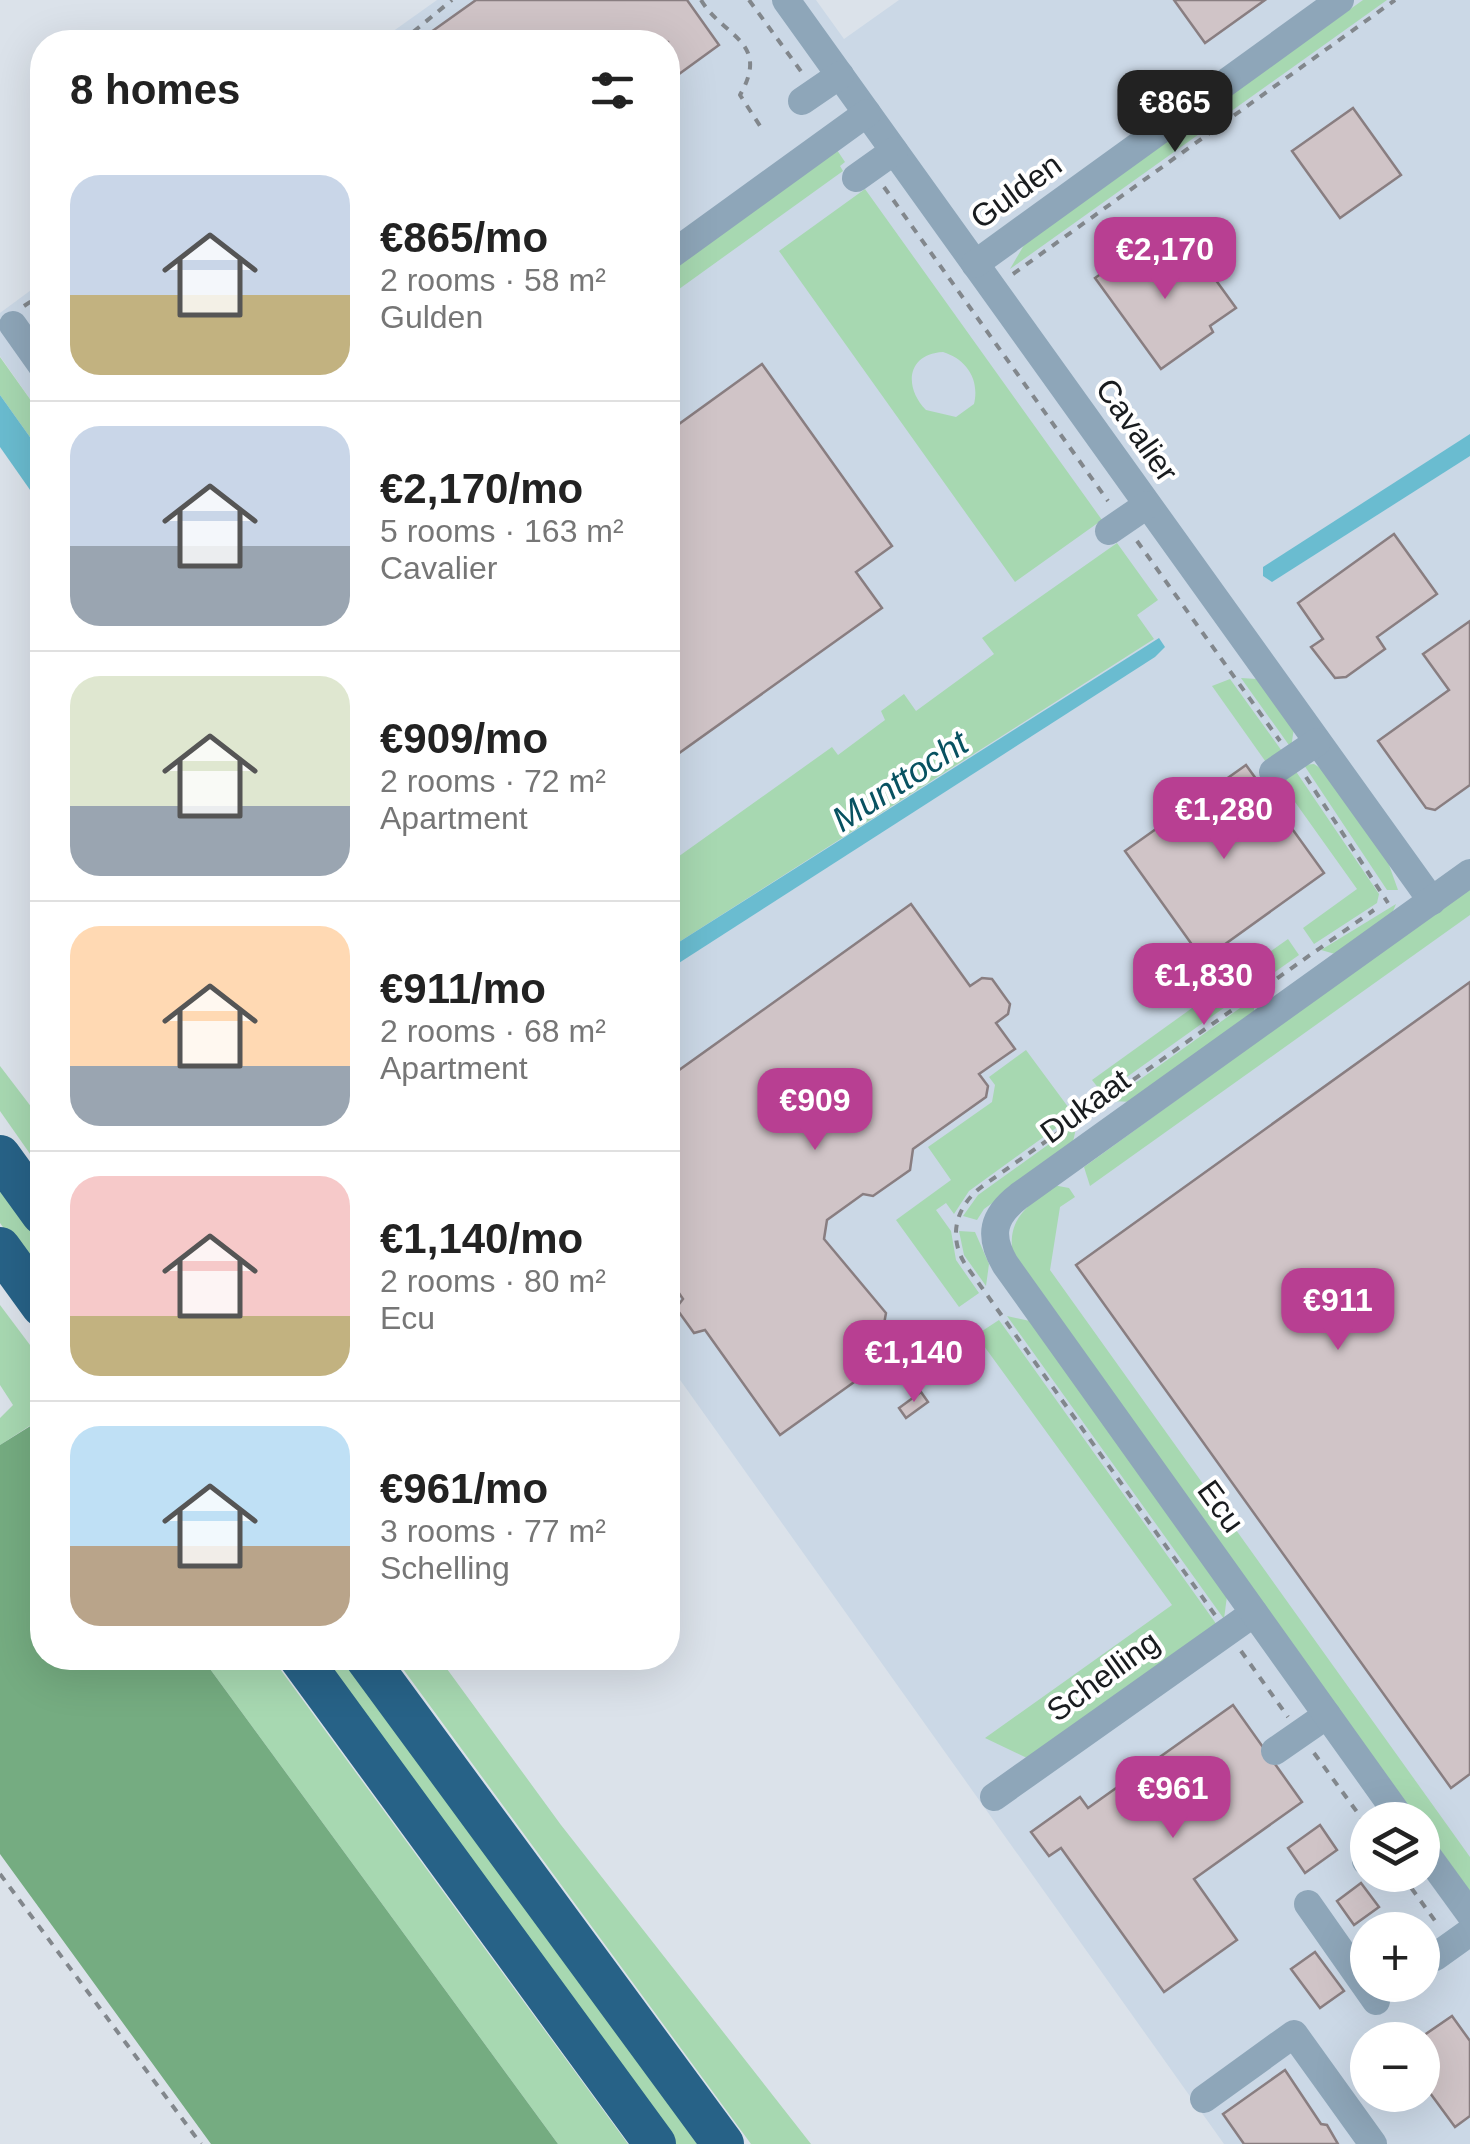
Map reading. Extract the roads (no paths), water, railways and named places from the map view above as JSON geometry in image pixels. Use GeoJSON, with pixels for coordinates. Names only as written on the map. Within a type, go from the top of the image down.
{"type":"FeatureCollection","features":[{"type":"Feature","properties":{"kind":"highway"},"geometry":{"type":"LineString","coordinates":[[0,1156],[30,1197]]}},
{"type":"Feature","properties":{"kind":"highway"},"geometry":{"type":"LineString","coordinates":[[0,1248],[30,1289]]}},
{"type":"Feature","properties":{"kind":"highway"},"geometry":{"type":"LineString","coordinates":[[309,1670],[655,2144]]}},
{"type":"Feature","properties":{"kind":"highway"},"geometry":{"type":"LineString","coordinates":[[375,1670],[722,2144]]}},
{"type":"Feature","properties":{"kind":"street","name":"Cavalier"},"geometry":{"type":"LineString","coordinates":[[786,0],[1432,901]]}},
{"type":"Feature","properties":{"kind":"street","name":"Gulden"},"geometry":{"type":"LineString","coordinates":[[976,264],[1340,0]]}},
{"type":"Feature","properties":{"kind":"street"},"geometry":{"type":"LineString","coordinates":[[809,97],[840,75]]}},
{"type":"Feature","properties":{"kind":"street"},"geometry":{"type":"LineString","coordinates":[[680,248],[868,113]]}},
{"type":"Feature","properties":{"kind":"street"},"geometry":{"type":"LineString","coordinates":[[863,173],[894,151]]}},
{"type":"Feature","properties":{"kind":"street"},"geometry":{"type":"LineString","coordinates":[[13,325],[30,349]]}},
{"type":"Feature","properties":{"kind":"street"},"geometry":{"type":"LineString","coordinates":[[1116,526],[1147,504]]}},
{"type":"Feature","properties":{"kind":"street"},"geometry":{"type":"LineString","coordinates":[[1283,766],[1317,742]]}},
{"type":"Feature","properties":{"kind":"street","name":"Dukaat"},"geometry":{"type":"LineString","coordinates":[[994,1228],[999,1215],[1019,1196],[1470,873]]}},
{"type":"Feature","properties":{"kind":"street","name":"Ecu"},"geometry":{"type":"LineString","coordinates":[[994,1228],[1005,1264],[1389,1802]]}},
{"type":"Feature","properties":{"kind":"street","name":"Schelling"},"geometry":{"type":"LineString","coordinates":[[994,1798],[1254,1613]]}},
{"type":"Feature","properties":{"kind":"street"},"geometry":{"type":"LineString","coordinates":[[1275,1751],[1327,1715]]}},
{"type":"Feature","properties":{"kind":"street"},"geometry":{"type":"LineString","coordinates":[[1440,1873],[1470,1914]]}},
{"type":"Feature","properties":{"kind":"street"},"geometry":{"type":"LineString","coordinates":[[1308,1904],[1350,1964]]}},
{"type":"Feature","properties":{"kind":"street"},"geometry":{"type":"LineString","coordinates":[[1204,2099],[1294,2034],[1372,2144]]}},
{"type":"Feature","properties":{"kind":"water"},"geometry":{"type":"Polygon","coordinates":[[[0,395],[30,437],[30,490],[0,447],[0,395]]]}},
{"type":"Feature","properties":{"kind":"water"},"geometry":{"type":"Polygon","coordinates":[[[1470,434],[1470,456],[1272,582],[1263,576],[1263,567],[1470,434]]]}},
{"type":"Feature","properties":{"kind":"water"},"geometry":{"type":"Polygon","coordinates":[[[1159,638],[1165,647],[680,962],[680,941],[1159,638]]]}},
{"type":"Feature","properties":{"kind":"water label","name":"Munttocht"},"geometry":{"type":"Point","coordinates":[900,781]}}]}
